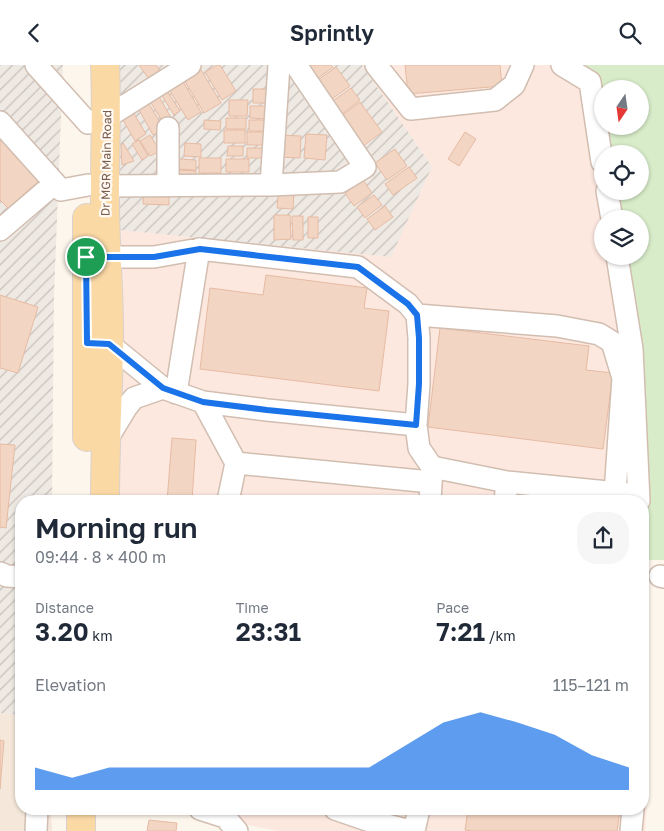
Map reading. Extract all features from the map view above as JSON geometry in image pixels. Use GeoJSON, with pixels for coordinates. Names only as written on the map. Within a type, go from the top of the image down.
{"type":"FeatureCollection","features":[{"type":"Feature","properties":{"kind":"main road","name":"Dr MGR Main Road"},"geometry":{"type":"LineString","coordinates":[[87,65],[98,120]]}},
{"type":"Feature","properties":{"kind":"main road","name":"Dr MGR Main Road"},"geometry":{"type":"LineString","coordinates":[[105,65],[98,120],[96,186],[98,344],[105,443],[105,495]]}},
{"type":"Feature","properties":{"kind":"main road","name":"Dr MGR Main Road"},"geometry":{"type":"LineString","coordinates":[[87,495],[98,344]]}},
{"type":"Feature","properties":{"kind":"main road"},"geometry":{"type":"LineString","coordinates":[[81,815],[81,831]]}},
{"type":"Feature","properties":{"kind":"main road"},"geometry":{"type":"LineString","coordinates":[[94,815],[94,831]]}},
{"type":"Feature","properties":{"kind":"street"},"geometry":{"type":"LineString","coordinates":[[36,65],[98,120],[190,65]]}},
{"type":"Feature","properties":{"kind":"street"},"geometry":{"type":"LineString","coordinates":[[271,185],[279,65]]}},
{"type":"Feature","properties":{"kind":"street"},"geometry":{"type":"LineString","coordinates":[[0,122],[62,190],[96,186],[271,185],[340,182],[365,167],[296,65]]}},
{"type":"Feature","properties":{"kind":"street"},"geometry":{"type":"LineString","coordinates":[[376,65],[411,109],[495,100],[514,85],[523,65]]}},
{"type":"Feature","properties":{"kind":"street"},"geometry":{"type":"LineString","coordinates":[[562,65],[590,82],[599,145]]}},
{"type":"Feature","properties":{"kind":"street"},"geometry":{"type":"LineString","coordinates":[[168,128],[168,186]]}},
{"type":"Feature","properties":{"kind":"street"},"geometry":{"type":"LineString","coordinates":[[0,230],[55,183]]}},
{"type":"Feature","properties":{"kind":"street"},"geometry":{"type":"LineString","coordinates":[[96,257],[154,257],[200,249],[358,267],[408,304],[417,315],[419,384],[416,425],[419,447],[431,484]]}},
{"type":"Feature","properties":{"kind":"street"},"geometry":{"type":"LineString","coordinates":[[170,390],[200,249]]}},
{"type":"Feature","properties":{"kind":"street"},"geometry":{"type":"LineString","coordinates":[[618,265],[632,349],[639,495]]}},
{"type":"Feature","properties":{"kind":"street"},"geometry":{"type":"LineString","coordinates":[[417,315],[557,326],[598,333],[612,342],[623,378],[616,493]]}},
{"type":"Feature","properties":{"kind":"street"},"geometry":{"type":"LineString","coordinates":[[98,344],[170,390],[203,402],[416,425]]}},
{"type":"Feature","properties":{"kind":"street"},"geometry":{"type":"LineString","coordinates":[[105,443],[134,397],[170,390]]}},
{"type":"Feature","properties":{"kind":"street"},"geometry":{"type":"LineString","coordinates":[[203,402],[236,463],[229,495]]}},
{"type":"Feature","properties":{"kind":"street"},"geometry":{"type":"LineString","coordinates":[[236,463],[506,491],[616,493],[625,495]]}},
{"type":"Feature","properties":{"kind":"street"},"geometry":{"type":"LineString","coordinates":[[0,573],[15,577]]}},
{"type":"Feature","properties":{"kind":"street"},"geometry":{"type":"LineString","coordinates":[[36,831],[37,815]]}},
{"type":"Feature","properties":{"kind":"street"},"geometry":{"type":"LineString","coordinates":[[219,815],[225,817],[237,831]]}},
{"type":"Feature","properties":{"kind":"street"},"geometry":{"type":"LineString","coordinates":[[352,815],[410,831]]}},
{"type":"Feature","properties":{"kind":"street"},"geometry":{"type":"LineString","coordinates":[[414,831],[418,815]]}},
{"type":"Feature","properties":{"kind":"street"},"geometry":{"type":"LineString","coordinates":[[631,831],[632,815]]}},
{"type":"Feature","properties":{"kind":"shaded area"},"geometry":{"type":"Polygon","coordinates":[[[0,65],[63,65],[54,296],[52,495],[15,495],[15,714],[0,713],[0,65]]]}},
{"type":"Feature","properties":{"kind":"shaded area"},"geometry":{"type":"Polygon","coordinates":[[[100,65],[362,65],[432,167],[391,257],[100,228],[100,65]]]}},
{"type":"Feature","properties":{"kind":"shaded area"},"geometry":{"type":"Polygon","coordinates":[[[362,65],[570,65],[590,82],[594,109],[594,135],[598,135],[599,145],[594,145],[594,200],[602,200],[602,210],[594,210],[594,265],[618,265],[638,495],[106,495],[100,228],[391,256],[432,167],[362,65]]]}},
{"type":"Feature","properties":{"kind":"shaded area"},"geometry":{"type":"Polygon","coordinates":[[[0,713],[15,714],[15,815],[51,815],[52,831],[0,831],[0,713]]]}},
{"type":"Feature","properties":{"kind":"shaded area"},"geometry":{"type":"Polygon","coordinates":[[[198,815],[646,815],[645,831],[278,831],[198,815]]]}},
{"type":"Feature","properties":{"kind":"green space"},"geometry":{"type":"Polygon","coordinates":[[[570,65],[664,65],[664,560],[649,560],[649,495],[641,495],[618,265],[649,265],[649,210],[610,210],[609,200],[649,200],[649,145],[600,145],[599,135],[649,135],[649,80],[594,80],[594,106],[590,82],[570,65]]]}},
{"type":"Feature","properties":{"kind":"building"},"geometry":{"type":"Polygon","coordinates":[[[139,65],[156,65],[165,77],[153,85],[139,65]]]}},
{"type":"Feature","properties":{"kind":"building"},"geometry":{"type":"Polygon","coordinates":[[[198,65],[221,103],[204,113],[181,75],[198,65]]]}},
{"type":"Feature","properties":{"kind":"building"},"geometry":{"type":"Polygon","coordinates":[[[220,65],[236,91],[222,100],[205,72],[220,65]]]}},
{"type":"Feature","properties":{"kind":"building"},"geometry":{"type":"Polygon","coordinates":[[[310,65],[331,65],[333,67],[314,81],[305,68],[310,65]]]}},
{"type":"Feature","properties":{"kind":"building"},"geometry":{"type":"Polygon","coordinates":[[[405,65],[500,65],[502,86],[408,94],[405,65]]]}},
{"type":"Feature","properties":{"kind":"building"},"geometry":{"type":"Polygon","coordinates":[[[336,67],[350,86],[332,99],[318,80],[336,67]]]}},
{"type":"Feature","properties":{"kind":"building"},"geometry":{"type":"Polygon","coordinates":[[[182,80],[201,112],[188,120],[168,88],[182,80]]]}},
{"type":"Feature","properties":{"kind":"building"},"geometry":{"type":"Polygon","coordinates":[[[351,88],[360,100],[342,114],[333,101],[351,88]]]}},
{"type":"Feature","properties":{"kind":"building"},"geometry":{"type":"Polygon","coordinates":[[[253,89],[271,89],[271,103],[253,103],[253,89]]]}},
{"type":"Feature","properties":{"kind":"building"},"geometry":{"type":"Polygon","coordinates":[[[167,91],[180,111],[174,115],[161,94],[167,91]]]}},
{"type":"Feature","properties":{"kind":"building"},"geometry":{"type":"Polygon","coordinates":[[[158,95],[173,121],[165,125],[149,100],[158,95]]]}},
{"type":"Feature","properties":{"kind":"building"},"geometry":{"type":"Polygon","coordinates":[[[229,100],[248,100],[247,116],[229,116],[229,100]]]}},
{"type":"Feature","properties":{"kind":"building"},"geometry":{"type":"Polygon","coordinates":[[[360,102],[382,132],[362,147],[340,117],[360,102]]]}},
{"type":"Feature","properties":{"kind":"building"},"geometry":{"type":"Polygon","coordinates":[[[149,104],[164,129],[153,135],[139,110],[149,104]]]}},
{"type":"Feature","properties":{"kind":"building"},"geometry":{"type":"Polygon","coordinates":[[[250,106],[270,106],[270,119],[250,118],[250,106]]]}},
{"type":"Feature","properties":{"kind":"building"},"geometry":{"type":"Polygon","coordinates":[[[133,112],[146,134],[135,141],[122,118],[133,112]]]}},
{"type":"Feature","properties":{"kind":"building"},"geometry":{"type":"Polygon","coordinates":[[[226,118],[246,118],[246,129],[226,129],[226,118]]]}},
{"type":"Feature","properties":{"kind":"building"},"geometry":{"type":"Polygon","coordinates":[[[204,120],[221,121],[220,130],[204,129],[204,120]]]}},
{"type":"Feature","properties":{"kind":"building"},"geometry":{"type":"Polygon","coordinates":[[[249,120],[268,120],[268,131],[249,131],[249,120]]]}},
{"type":"Feature","properties":{"kind":"building"},"geometry":{"type":"Polygon","coordinates":[[[224,130],[245,130],[245,143],[224,143],[224,130]]]}},
{"type":"Feature","properties":{"kind":"building"},"geometry":{"type":"Polygon","coordinates":[[[247,132],[266,132],[266,145],[247,145],[247,132]]]}},
{"type":"Feature","properties":{"kind":"building"},"geometry":{"type":"Polygon","coordinates":[[[465,132],[476,139],[459,166],[448,159],[465,132]]]}},
{"type":"Feature","properties":{"kind":"building"},"geometry":{"type":"Polygon","coordinates":[[[306,134],[327,135],[325,160],[304,158],[306,134]]]}},
{"type":"Feature","properties":{"kind":"building"},"geometry":{"type":"Polygon","coordinates":[[[0,135],[40,180],[8,208],[0,200],[0,135]]]}},
{"type":"Feature","properties":{"kind":"building"},"geometry":{"type":"Polygon","coordinates":[[[150,135],[160,151],[150,156],[140,141],[150,135]]]}},
{"type":"Feature","properties":{"kind":"building"},"geometry":{"type":"Polygon","coordinates":[[[280,135],[301,136],[300,158],[279,157],[280,135]]]}},
{"type":"Feature","properties":{"kind":"building"},"geometry":{"type":"Polygon","coordinates":[[[139,140],[148,156],[142,160],[132,144],[139,140]]]}},
{"type":"Feature","properties":{"kind":"building"},"geometry":{"type":"Polygon","coordinates":[[[123,143],[134,161],[122,165],[121,146],[123,143]]]}},
{"type":"Feature","properties":{"kind":"building"},"geometry":{"type":"Polygon","coordinates":[[[185,143],[201,144],[201,157],[184,156],[185,143]]]}},
{"type":"Feature","properties":{"kind":"building"},"geometry":{"type":"Polygon","coordinates":[[[228,146],[243,146],[243,156],[227,156],[228,146]]]}},
{"type":"Feature","properties":{"kind":"building"},"geometry":{"type":"Polygon","coordinates":[[[247,148],[267,148],[267,158],[247,158],[247,148]]]}},
{"type":"Feature","properties":{"kind":"building"},"geometry":{"type":"Polygon","coordinates":[[[395,149],[407,166],[387,180],[375,163],[395,149]]]}},
{"type":"Feature","properties":{"kind":"building"},"geometry":{"type":"Polygon","coordinates":[[[199,158],[221,158],[221,173],[199,173],[199,158]]]}},
{"type":"Feature","properties":{"kind":"building"},"geometry":{"type":"Polygon","coordinates":[[[179,159],[196,160],[196,170],[178,169],[179,159]]]}},
{"type":"Feature","properties":{"kind":"building"},"geometry":{"type":"Polygon","coordinates":[[[226,159],[249,159],[249,172],[226,172],[226,159]]]}},
{"type":"Feature","properties":{"kind":"building"},"geometry":{"type":"Polygon","coordinates":[[[409,167],[417,178],[393,195],[385,184],[409,167]]]}},
{"type":"Feature","properties":{"kind":"building"},"geometry":{"type":"Polygon","coordinates":[[[179,170],[196,171],[195,185],[178,183],[179,170]]]}},
{"type":"Feature","properties":{"kind":"building"},"geometry":{"type":"Polygon","coordinates":[[[363,180],[372,193],[354,206],[345,193],[363,180]]]}},
{"type":"Feature","properties":{"kind":"building"},"geometry":{"type":"Polygon","coordinates":[[[279,187],[294,188],[293,209],[277,208],[279,187]]]}},
{"type":"Feature","properties":{"kind":"building"},"geometry":{"type":"Polygon","coordinates":[[[144,190],[169,191],[169,205],[143,204],[144,190]]]}},
{"type":"Feature","properties":{"kind":"building"},"geometry":{"type":"Polygon","coordinates":[[[374,195],[382,205],[365,218],[357,207],[374,195]]]}},
{"type":"Feature","properties":{"kind":"building"},"geometry":{"type":"Polygon","coordinates":[[[385,206],[393,217],[375,230],[367,219],[385,206]]]}},
{"type":"Feature","properties":{"kind":"building"},"geometry":{"type":"Polygon","coordinates":[[[274,215],[290,215],[291,239],[274,240],[274,215]]]}},
{"type":"Feature","properties":{"kind":"building"},"geometry":{"type":"Polygon","coordinates":[[[292,216],[303,216],[303,240],[293,240],[292,216]]]}},
{"type":"Feature","properties":{"kind":"building"},"geometry":{"type":"Polygon","coordinates":[[[308,217],[318,217],[318,238],[308,238],[308,217]]]}},
{"type":"Feature","properties":{"kind":"building"},"geometry":{"type":"Polygon","coordinates":[[[266,275],[367,288],[364,308],[389,311],[379,391],[200,369],[210,288],[263,295],[266,275]]]}},
{"type":"Feature","properties":{"kind":"building"},"geometry":{"type":"Polygon","coordinates":[[[0,295],[38,307],[18,373],[0,368],[0,295]]]}},
{"type":"Feature","properties":{"kind":"building"},"geometry":{"type":"Polygon","coordinates":[[[440,328],[589,346],[586,370],[613,373],[603,449],[428,427],[440,328]]]}},
{"type":"Feature","properties":{"kind":"building"},"geometry":{"type":"Polygon","coordinates":[[[172,438],[196,440],[192,495],[167,495],[172,438]]]}},
{"type":"Feature","properties":{"kind":"building"},"geometry":{"type":"Polygon","coordinates":[[[0,444],[15,445],[6,528],[0,527],[0,444]]]}},
{"type":"Feature","properties":{"kind":"building"},"geometry":{"type":"Polygon","coordinates":[[[0,740],[4,741],[0,789],[0,740]]]}},
{"type":"Feature","properties":{"kind":"building"},"geometry":{"type":"Polygon","coordinates":[[[467,815],[619,815],[617,831],[465,830],[467,815]]]}},
{"type":"Feature","properties":{"kind":"building"},"geometry":{"type":"Polygon","coordinates":[[[149,820],[177,823],[176,831],[147,831],[149,820]]]}},
{"type":"Feature","properties":{"kind":"route"},"geometry":{"type":"LineString","coordinates":[[200,249],[358,267],[408,304],[417,315],[419,384],[416,425],[203,402],[163,388],[109,344],[87,343],[86,257],[154,257],[200,249]]}}]}
